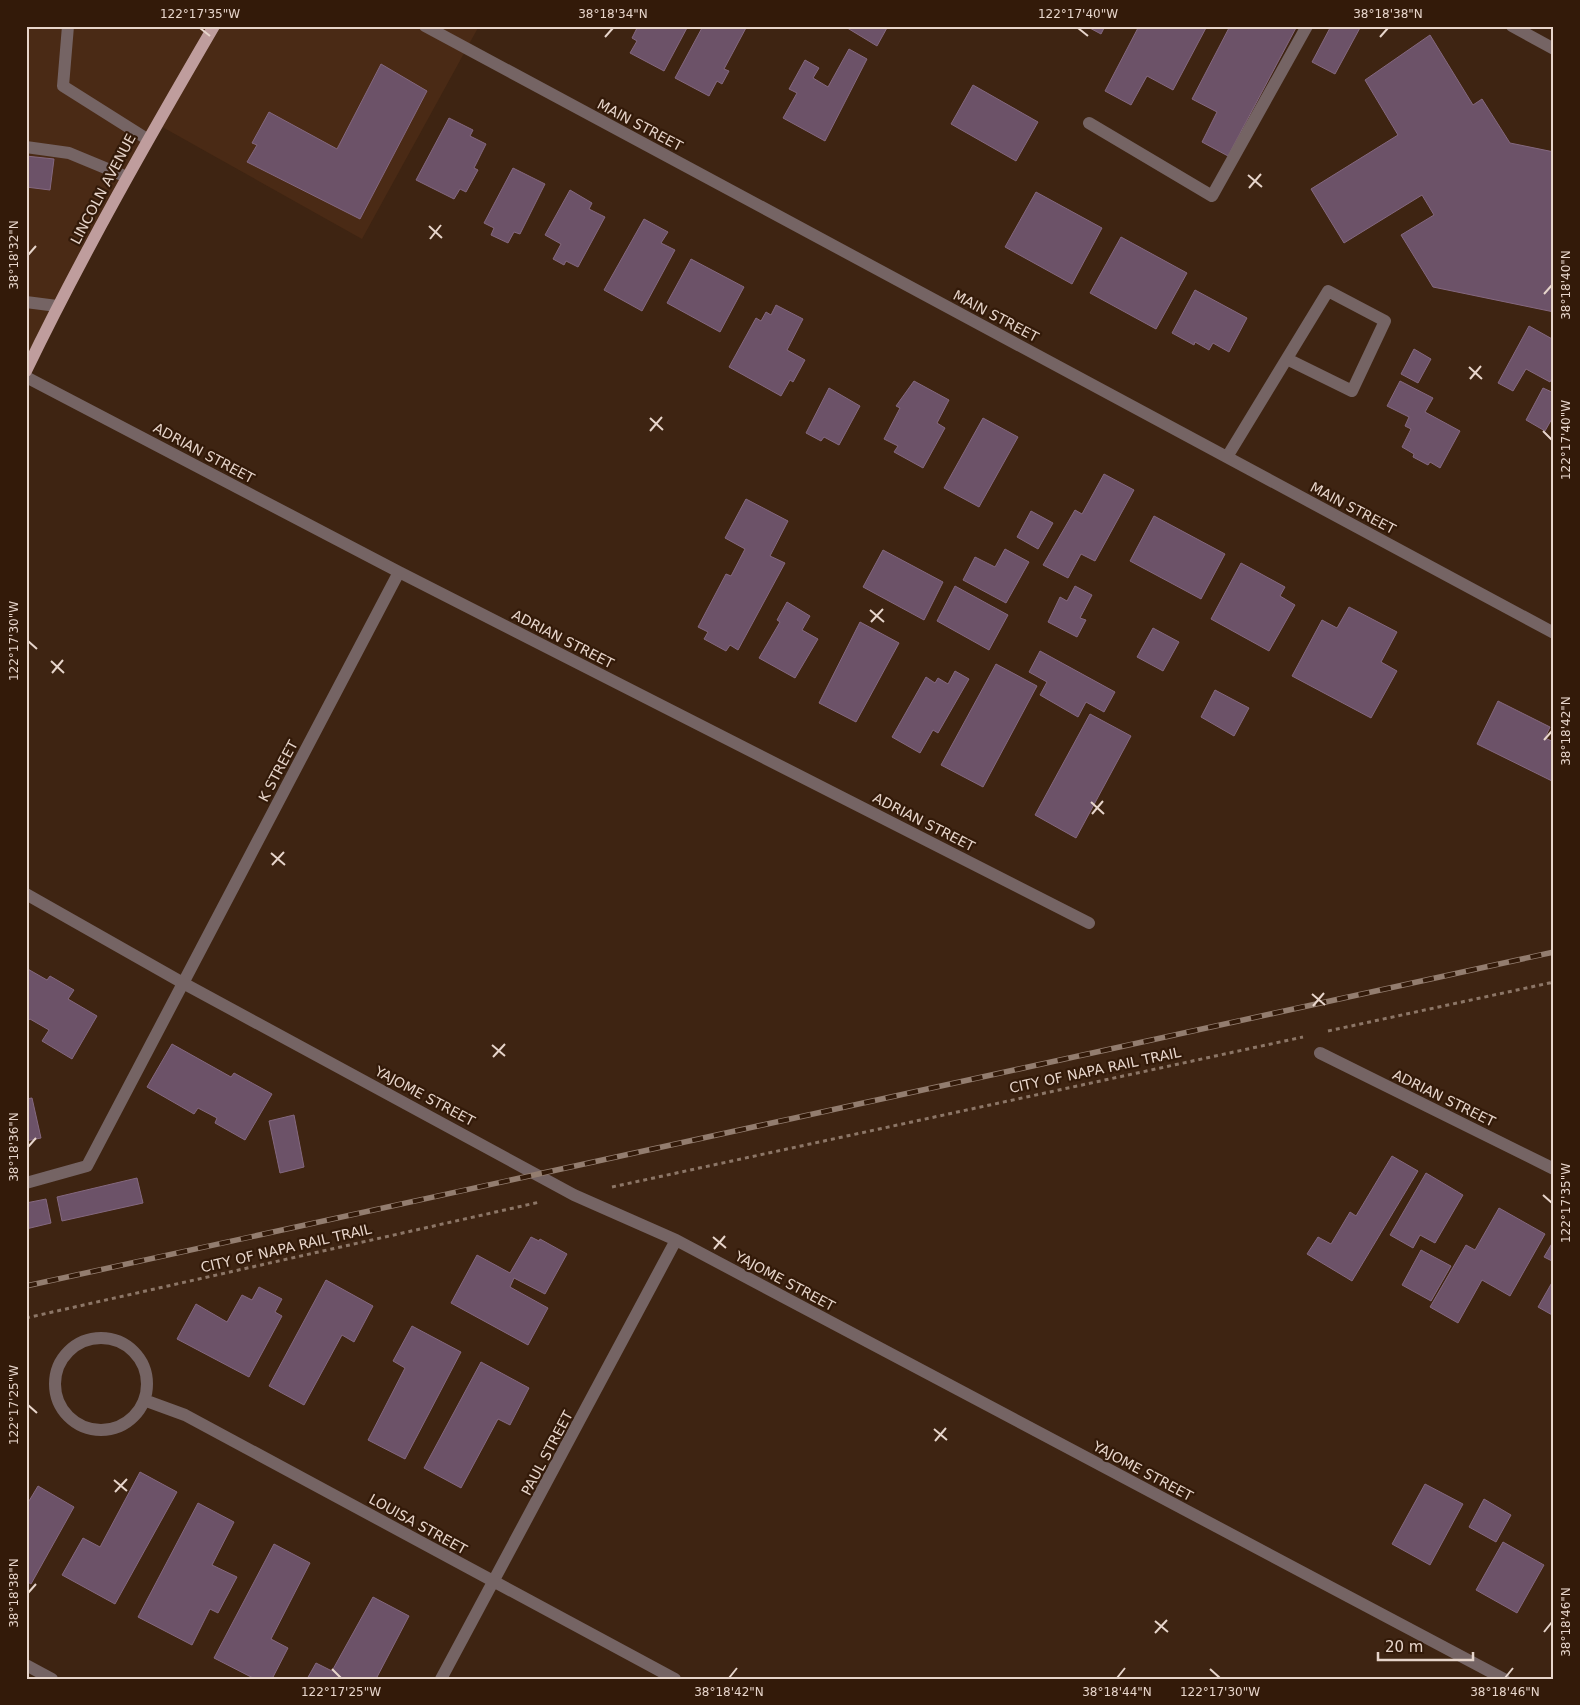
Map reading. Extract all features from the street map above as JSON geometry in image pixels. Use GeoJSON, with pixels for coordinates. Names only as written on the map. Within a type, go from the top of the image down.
{"type":"FeatureCollection","features":[{"type":"Feature","properties":{"kind":"main road","name":"LINCOLN AVENUE"},"geometry":{"type":"LineString","coordinates":[[26,371],[57,306],[147,140],[214,26]]}},
{"type":"Feature","properties":{"kind":"street"},"geometry":{"type":"LineString","coordinates":[[68,26],[62,86],[147,140]]}},
{"type":"Feature","properties":{"kind":"street","name":"MAIN STREET"},"geometry":{"type":"LineString","coordinates":[[424,26],[1554,633]]}},
{"type":"Feature","properties":{"kind":"street"},"geometry":{"type":"LineString","coordinates":[[1089,123],[1212,196],[1307,26]]}},
{"type":"Feature","properties":{"kind":"street"},"geometry":{"type":"LineString","coordinates":[[1512,26],[1554,48]]}},
{"type":"Feature","properties":{"kind":"street"},"geometry":{"type":"LineString","coordinates":[[26,147],[69,153],[127,177]]}},
{"type":"Feature","properties":{"kind":"street"},"geometry":{"type":"LineString","coordinates":[[1227,457],[1328,291],[1385,321],[1352,391],[1287,359]]}},
{"type":"Feature","properties":{"kind":"street"},"geometry":{"type":"LineString","coordinates":[[26,302],[57,306]]}},
{"type":"Feature","properties":{"kind":"street","name":"ADRIAN STREET"},"geometry":{"type":"LineString","coordinates":[[26,377],[399,572],[1089,923]]}},
{"type":"Feature","properties":{"kind":"street","name":"K STREET"},"geometry":{"type":"LineString","coordinates":[[26,1183],[88,1166],[399,572]]}},
{"type":"Feature","properties":{"kind":"street","name":"YAJOME STREET"},"geometry":{"type":"LineString","coordinates":[[26,894],[183,983],[574,1195],[676,1240],[1504,1679]]}},
{"type":"Feature","properties":{"kind":"street","name":"ADRIAN STREET"},"geometry":{"type":"LineString","coordinates":[[1320,1053],[1554,1169]]}},
{"type":"Feature","properties":{"kind":"street","name":"PAUL STREET"},"geometry":{"type":"LineString","coordinates":[[441,1679],[676,1240]]}},
{"type":"Feature","properties":{"kind":"street"},"geometry":{"type":"LineString","coordinates":[[94,1339],[110,1339],[125,1344],[137,1355],[144,1369],[147,1384],[144,1400],[137,1412],[126,1422],[112,1428],[98,1430],[84,1426],[72,1419],[62,1408],[56,1395],[55,1380],[59,1366],[66,1354],[79,1344],[94,1339]]}},
{"type":"Feature","properties":{"kind":"street","name":"LOUISA STREET"},"geometry":{"type":"LineString","coordinates":[[144,1400],[186,1415],[675,1679]]}},
{"type":"Feature","properties":{"kind":"street"},"geometry":{"type":"LineString","coordinates":[[26,1665],[52,1679]]}},
{"type":"Feature","properties":{"kind":"path"},"geometry":{"type":"LineString","coordinates":[[1319,1033],[1554,982]]}},
{"type":"Feature","properties":{"kind":"path","name":"CITY OF NAPA RAIL TRAIL"},"geometry":{"type":"LineString","coordinates":[[641,1180],[1310,1035]]}},
{"type":"Feature","properties":{"kind":"path","name":"CITY OF NAPA RAIL TRAIL"},"geometry":{"type":"LineString","coordinates":[[26,1318],[543,1202]]}},
{"type":"Feature","properties":{"kind":"shaded area"},"geometry":{"type":"Polygon","coordinates":[[[26,26],[479,26],[362,239],[157,124],[26,371],[26,26]]]}},
{"type":"Feature","properties":{"kind":"building"},"geometry":{"type":"Polygon","coordinates":[[[638,26],[688,26],[664,71],[630,53],[637,41],[632,38],[638,26]]]}},
{"type":"Feature","properties":{"kind":"building"},"geometry":{"type":"Polygon","coordinates":[[[703,26],[747,26],[724,69],[729,71],[722,84],[717,81],[709,96],[675,78],[703,26]]]}},
{"type":"Feature","properties":{"kind":"building"},"geometry":{"type":"Polygon","coordinates":[[[844,26],[888,26],[877,46],[844,26]]]}},
{"type":"Feature","properties":{"kind":"building"},"geometry":{"type":"Polygon","coordinates":[[[1086,26],[1105,26],[1101,34],[1086,26]]]}},
{"type":"Feature","properties":{"kind":"building"},"geometry":{"type":"Polygon","coordinates":[[[1139,26],[1207,26],[1173,90],[1147,76],[1131,105],[1105,91],[1139,26]]]}},
{"type":"Feature","properties":{"kind":"building"},"geometry":{"type":"Polygon","coordinates":[[[1230,26],[1297,26],[1228,156],[1202,142],[1217,112],[1192,99],[1230,26]]]}},
{"type":"Feature","properties":{"kind":"building"},"geometry":{"type":"Polygon","coordinates":[[[1331,26],[1361,26],[1335,74],[1312,62],[1331,26]]]}},
{"type":"Feature","properties":{"kind":"building"},"geometry":{"type":"Polygon","coordinates":[[[1430,35],[1473,105],[1482,99],[1510,143],[1554,152],[1554,312],[1433,287],[1401,235],[1434,215],[1422,195],[1344,243],[1311,189],[1398,135],[1365,80],[1430,35]]]}},
{"type":"Feature","properties":{"kind":"building"},"geometry":{"type":"Polygon","coordinates":[[[849,49],[867,59],[825,141],[783,118],[797,93],[789,89],[805,60],[819,68],[813,78],[828,87],[849,49]]]}},
{"type":"Feature","properties":{"kind":"building"},"geometry":{"type":"Polygon","coordinates":[[[381,64],[427,91],[360,219],[247,162],[257,145],[252,143],[269,112],[337,149],[381,64]]]}},
{"type":"Feature","properties":{"kind":"building"},"geometry":{"type":"Polygon","coordinates":[[[973,85],[1038,122],[1016,161],[951,124],[973,85]]]}},
{"type":"Feature","properties":{"kind":"building"},"geometry":{"type":"Polygon","coordinates":[[[449,118],[473,130],[470,136],[486,144],[474,168],[478,170],[466,192],[460,189],[454,199],[416,180],[449,118]]]}},
{"type":"Feature","properties":{"kind":"building"},"geometry":{"type":"Polygon","coordinates":[[[26,156],[54,159],[50,190],[26,187],[26,156]]]}},
{"type":"Feature","properties":{"kind":"building"},"geometry":{"type":"Polygon","coordinates":[[[513,168],[545,184],[520,234],[514,232],[508,243],[491,235],[494,228],[484,223],[513,168]]]}},
{"type":"Feature","properties":{"kind":"building"},"geometry":{"type":"Polygon","coordinates":[[[570,190],[592,203],[589,209],[605,217],[578,267],[566,261],[564,265],[553,259],[561,244],[545,235],[570,190]]]}},
{"type":"Feature","properties":{"kind":"building"},"geometry":{"type":"Polygon","coordinates":[[[1036,192],[1102,228],[1072,284],[1005,247],[1036,192]]]}},
{"type":"Feature","properties":{"kind":"building"},"geometry":{"type":"Polygon","coordinates":[[[644,219],[668,232],[661,243],[675,250],[642,311],[604,290],[644,219]]]}},
{"type":"Feature","properties":{"kind":"building"},"geometry":{"type":"Polygon","coordinates":[[[1121,237],[1187,273],[1156,329],[1090,293],[1121,237]]]}},
{"type":"Feature","properties":{"kind":"building"},"geometry":{"type":"Polygon","coordinates":[[[691,259],[744,287],[720,332],[667,303],[691,259]]]}},
{"type":"Feature","properties":{"kind":"building"},"geometry":{"type":"Polygon","coordinates":[[[1195,290],[1247,318],[1229,352],[1213,343],[1209,350],[1195,342],[1194,345],[1172,333],[1195,290]]]}},
{"type":"Feature","properties":{"kind":"building"},"geometry":{"type":"Polygon","coordinates":[[[776,305],[803,319],[787,350],[805,360],[793,382],[790,380],[781,396],[729,367],[756,318],[761,321],[766,312],[771,315],[776,305]]]}},
{"type":"Feature","properties":{"kind":"building"},"geometry":{"type":"Polygon","coordinates":[[[1529,326],[1554,340],[1554,374],[1550,382],[1526,369],[1513,391],[1498,383],[1529,326]]]}},
{"type":"Feature","properties":{"kind":"building"},"geometry":{"type":"Polygon","coordinates":[[[1414,349],[1431,359],[1418,383],[1401,374],[1414,349]]]}},
{"type":"Feature","properties":{"kind":"building"},"geometry":{"type":"Polygon","coordinates":[[[914,381],[949,400],[937,423],[945,428],[923,468],[894,452],[898,446],[884,439],[900,408],[896,406],[914,381]]]}},
{"type":"Feature","properties":{"kind":"building"},"geometry":{"type":"Polygon","coordinates":[[[1400,381],[1433,398],[1425,412],[1460,431],[1440,468],[1430,462],[1428,465],[1413,457],[1414,454],[1402,447],[1411,429],[1405,426],[1409,417],[1387,406],[1400,381]]]}},
{"type":"Feature","properties":{"kind":"building"},"geometry":{"type":"Polygon","coordinates":[[[829,388],[860,406],[839,445],[824,437],[821,441],[806,433],[829,388]]]}},
{"type":"Feature","properties":{"kind":"building"},"geometry":{"type":"Polygon","coordinates":[[[1543,388],[1554,393],[1554,415],[1545,431],[1526,420],[1543,388]]]}},
{"type":"Feature","properties":{"kind":"building"},"geometry":{"type":"Polygon","coordinates":[[[983,418],[1018,437],[979,507],[944,488],[983,418]]]}},
{"type":"Feature","properties":{"kind":"building"},"geometry":{"type":"Polygon","coordinates":[[[1104,474],[1134,490],[1095,561],[1081,554],[1068,578],[1043,565],[1075,510],[1082,514],[1104,474]]]}},
{"type":"Feature","properties":{"kind":"building"},"geometry":{"type":"Polygon","coordinates":[[[746,499],[788,521],[770,556],[785,563],[738,650],[730,645],[726,651],[704,639],[708,632],[698,627],[726,574],[731,576],[745,549],[725,538],[746,499]]]}},
{"type":"Feature","properties":{"kind":"building"},"geometry":{"type":"Polygon","coordinates":[[[1031,511],[1053,523],[1038,549],[1017,537],[1031,511]]]}},
{"type":"Feature","properties":{"kind":"building"},"geometry":{"type":"Polygon","coordinates":[[[1154,516],[1225,554],[1201,599],[1130,561],[1154,516]]]}},
{"type":"Feature","properties":{"kind":"building"},"geometry":{"type":"Polygon","coordinates":[[[1005,549],[1029,562],[1006,603],[963,580],[975,557],[995,567],[1005,549]]]}},
{"type":"Feature","properties":{"kind":"building"},"geometry":{"type":"Polygon","coordinates":[[[883,550],[943,582],[924,620],[863,587],[883,550]]]}},
{"type":"Feature","properties":{"kind":"building"},"geometry":{"type":"Polygon","coordinates":[[[1241,563],[1285,587],[1280,596],[1295,605],[1269,651],[1211,619],[1241,563]]]}},
{"type":"Feature","properties":{"kind":"building"},"geometry":{"type":"Polygon","coordinates":[[[955,586],[1008,615],[989,650],[937,621],[955,586]]]}},
{"type":"Feature","properties":{"kind":"building"},"geometry":{"type":"Polygon","coordinates":[[[1075,586],[1092,595],[1080,618],[1086,620],[1077,637],[1048,622],[1060,597],[1067,601],[1075,586]]]}},
{"type":"Feature","properties":{"kind":"building"},"geometry":{"type":"Polygon","coordinates":[[[787,602],[810,616],[802,630],[818,639],[795,678],[759,658],[780,622],[777,620],[787,602]]]}},
{"type":"Feature","properties":{"kind":"building"},"geometry":{"type":"Polygon","coordinates":[[[1349,607],[1397,632],[1381,662],[1397,671],[1371,718],[1292,676],[1322,620],[1337,628],[1349,607]]]}},
{"type":"Feature","properties":{"kind":"building"},"geometry":{"type":"Polygon","coordinates":[[[860,622],[899,643],[856,722],[819,703],[860,622]]]}},
{"type":"Feature","properties":{"kind":"building"},"geometry":{"type":"Polygon","coordinates":[[[1153,628],[1179,642],[1163,671],[1137,657],[1153,628]]]}},
{"type":"Feature","properties":{"kind":"building"},"geometry":{"type":"Polygon","coordinates":[[[1040,651],[1115,692],[1104,712],[1086,702],[1078,717],[1040,695],[1047,682],[1029,672],[1040,651]]]}},
{"type":"Feature","properties":{"kind":"building"},"geometry":{"type":"Polygon","coordinates":[[[996,664],[1037,686],[983,787],[941,765],[996,664]]]}},
{"type":"Feature","properties":{"kind":"building"},"geometry":{"type":"Polygon","coordinates":[[[955,671],[969,679],[938,733],[933,730],[920,753],[892,737],[926,677],[935,683],[938,678],[948,684],[955,671]]]}},
{"type":"Feature","properties":{"kind":"building"},"geometry":{"type":"Polygon","coordinates":[[[1215,690],[1249,708],[1234,736],[1201,717],[1215,690]]]}},
{"type":"Feature","properties":{"kind":"building"},"geometry":{"type":"Polygon","coordinates":[[[1498,701],[1550,727],[1545,738],[1554,742],[1554,782],[1477,744],[1498,701]]]}},
{"type":"Feature","properties":{"kind":"building"},"geometry":{"type":"Polygon","coordinates":[[[1090,714],[1131,736],[1076,838],[1035,815],[1090,714]]]}},
{"type":"Feature","properties":{"kind":"building"},"geometry":{"type":"Polygon","coordinates":[[[26,968],[47,980],[50,976],[74,990],[68,999],[97,1016],[72,1059],[42,1041],[49,1030],[30,1019],[26,1022],[26,968]]]}},
{"type":"Feature","properties":{"kind":"building"},"geometry":{"type":"Polygon","coordinates":[[[172,1044],[231,1077],[234,1073],[272,1094],[245,1140],[215,1123],[217,1118],[198,1108],[194,1114],[147,1087],[172,1044]]]}},
{"type":"Feature","properties":{"kind":"building"},"geometry":{"type":"Polygon","coordinates":[[[32,1098],[41,1138],[26,1141],[26,1099],[32,1098]]]}},
{"type":"Feature","properties":{"kind":"building"},"geometry":{"type":"Polygon","coordinates":[[[294,1115],[304,1167],[280,1173],[269,1121],[294,1115]]]}},
{"type":"Feature","properties":{"kind":"building"},"geometry":{"type":"Polygon","coordinates":[[[1392,1156],[1418,1171],[1352,1281],[1307,1254],[1318,1237],[1331,1244],[1350,1212],[1356,1216],[1392,1156]]]}},
{"type":"Feature","properties":{"kind":"building"},"geometry":{"type":"Polygon","coordinates":[[[1426,1173],[1463,1195],[1435,1243],[1420,1235],[1413,1248],[1390,1235],[1426,1173]]]}},
{"type":"Feature","properties":{"kind":"building"},"geometry":{"type":"Polygon","coordinates":[[[137,1178],[143,1203],[62,1221],[57,1197],[137,1178]]]}},
{"type":"Feature","properties":{"kind":"building"},"geometry":{"type":"Polygon","coordinates":[[[46,1199],[51,1223],[26,1229],[26,1203],[46,1199]]]}},
{"type":"Feature","properties":{"kind":"building"},"geometry":{"type":"Polygon","coordinates":[[[1499,1208],[1545,1234],[1510,1296],[1482,1280],[1458,1323],[1430,1307],[1466,1245],[1475,1250],[1499,1208]]]}},
{"type":"Feature","properties":{"kind":"building"},"geometry":{"type":"Polygon","coordinates":[[[531,1237],[539,1241],[540,1239],[567,1254],[545,1294],[514,1278],[510,1287],[548,1308],[528,1345],[451,1303],[477,1255],[510,1273],[531,1237]]]}},
{"type":"Feature","properties":{"kind":"building"},"geometry":{"type":"Polygon","coordinates":[[[1554,1240],[1554,1262],[1544,1257],[1554,1240]]]}},
{"type":"Feature","properties":{"kind":"building"},"geometry":{"type":"Polygon","coordinates":[[[1421,1250],[1451,1266],[1431,1301],[1402,1285],[1421,1250]]]}},
{"type":"Feature","properties":{"kind":"building"},"geometry":{"type":"Polygon","coordinates":[[[1554,1279],[1554,1316],[1538,1307],[1554,1279]]]}},
{"type":"Feature","properties":{"kind":"building"},"geometry":{"type":"Polygon","coordinates":[[[326,1280],[373,1306],[354,1342],[342,1335],[304,1405],[269,1386],[326,1280]]]}},
{"type":"Feature","properties":{"kind":"building"},"geometry":{"type":"Polygon","coordinates":[[[259,1287],[282,1299],[275,1312],[282,1316],[249,1377],[177,1339],[196,1304],[227,1322],[242,1295],[252,1300],[259,1287]]]}},
{"type":"Feature","properties":{"kind":"building"},"geometry":{"type":"Polygon","coordinates":[[[412,1326],[461,1352],[405,1459],[368,1440],[405,1368],[393,1361],[412,1326]]]}},
{"type":"Feature","properties":{"kind":"building"},"geometry":{"type":"Polygon","coordinates":[[[481,1362],[529,1388],[510,1425],[498,1419],[461,1488],[424,1468],[481,1362]]]}},
{"type":"Feature","properties":{"kind":"building"},"geometry":{"type":"Polygon","coordinates":[[[140,1472],[177,1492],[115,1604],[62,1575],[83,1538],[100,1547],[140,1472]]]}},
{"type":"Feature","properties":{"kind":"building"},"geometry":{"type":"Polygon","coordinates":[[[1425,1484],[1463,1504],[1430,1565],[1392,1544],[1425,1484]]]}},
{"type":"Feature","properties":{"kind":"building"},"geometry":{"type":"Polygon","coordinates":[[[38,1486],[74,1507],[31,1584],[26,1581],[26,1506],[38,1486]]]}},
{"type":"Feature","properties":{"kind":"building"},"geometry":{"type":"Polygon","coordinates":[[[1484,1499],[1511,1515],[1496,1542],[1469,1527],[1484,1499]]]}},
{"type":"Feature","properties":{"kind":"building"},"geometry":{"type":"Polygon","coordinates":[[[198,1503],[234,1522],[212,1565],[237,1577],[218,1613],[210,1609],[192,1645],[138,1617],[198,1503]]]}},
{"type":"Feature","properties":{"kind":"building"},"geometry":{"type":"Polygon","coordinates":[[[1503,1542],[1544,1565],[1517,1613],[1476,1590],[1503,1542]]]}},
{"type":"Feature","properties":{"kind":"building"},"geometry":{"type":"Polygon","coordinates":[[[274,1544],[310,1563],[271,1639],[288,1648],[272,1679],[255,1679],[214,1658],[274,1544]]]}},
{"type":"Feature","properties":{"kind":"building"},"geometry":{"type":"Polygon","coordinates":[[[373,1597],[409,1616],[376,1679],[307,1679],[316,1663],[332,1671],[373,1597]]]}},
{"type":"Feature","properties":{"kind":"railway"},"geometry":{"type":"LineString","coordinates":[[26,1286],[1554,952]]}}]}
